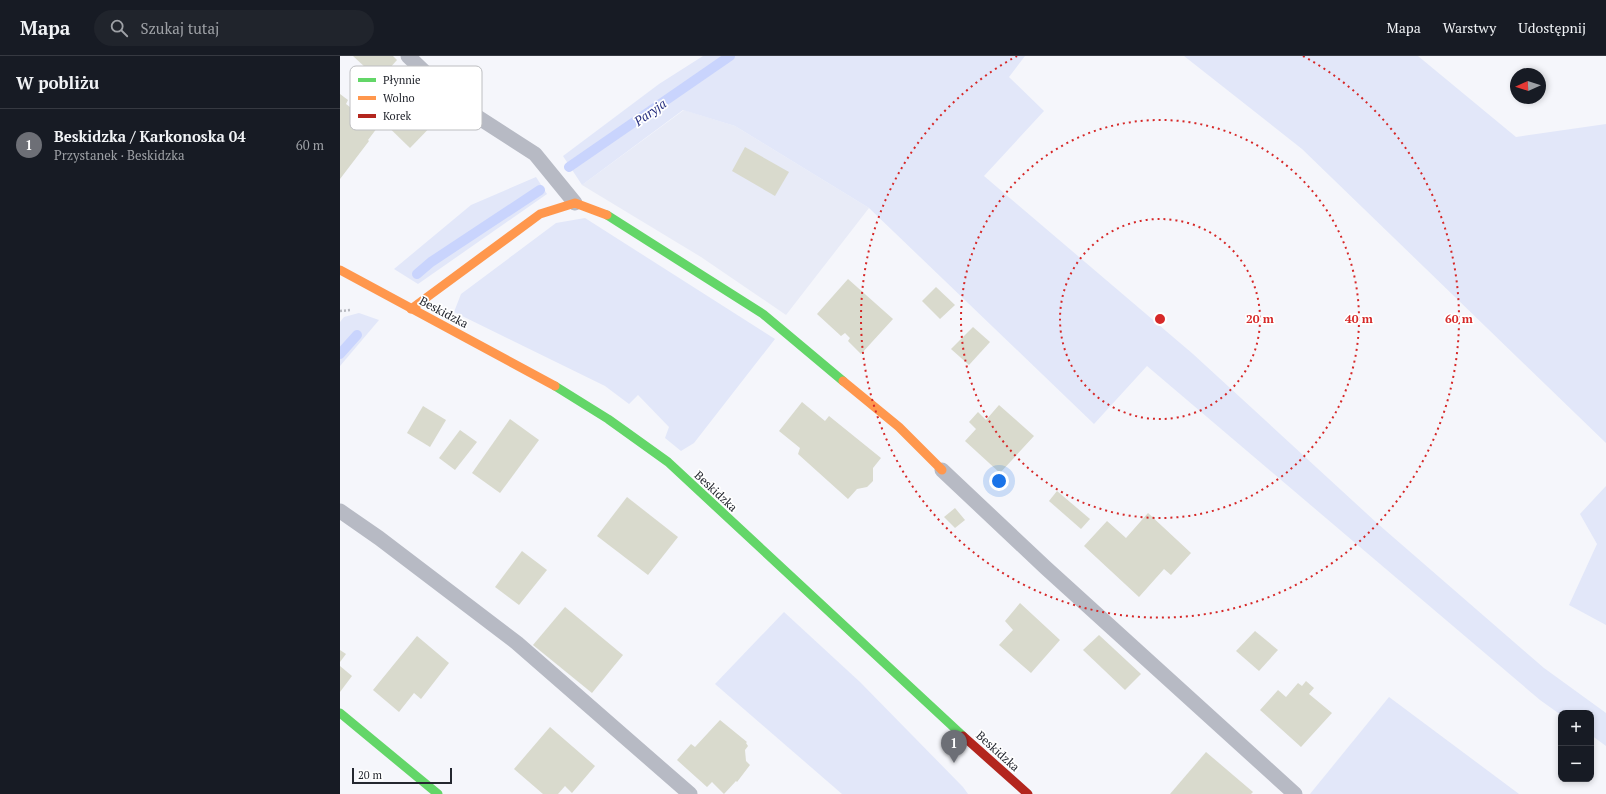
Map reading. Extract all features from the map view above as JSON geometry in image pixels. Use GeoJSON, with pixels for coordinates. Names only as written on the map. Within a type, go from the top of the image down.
{"type":"FeatureCollection","features":[{"type":"Feature","properties":{"kind":"street"},"geometry":{"type":"LineString","coordinates":[[411,309],[540,214],[575,203],[604,213],[763,314],[899,427],[942,470]]}},
{"type":"Feature","properties":{"kind":"street","name":"Beskidzka"},"geometry":{"type":"LineString","coordinates":[[341,272],[559,388],[608,419],[668,462],[1028,794]]}},
{"type":"Feature","properties":{"kind":"street"},"geometry":{"type":"LineString","coordinates":[[340,713],[438,794]]}},
{"type":"Feature","properties":{"kind":"lane"},"geometry":{"type":"LineString","coordinates":[[408,56],[418,66]]}},
{"type":"Feature","properties":{"kind":"lane"},"geometry":{"type":"LineString","coordinates":[[482,120],[535,154],[575,203]]}},
{"type":"Feature","properties":{"kind":"lane"},"geometry":{"type":"LineString","coordinates":[[942,470],[1046,568],[1295,794]]}},
{"type":"Feature","properties":{"kind":"lane"},"geometry":{"type":"LineString","coordinates":[[340,511],[379,538],[517,643],[690,794]]}},
{"type":"Feature","properties":{"kind":"path"},"geometry":{"type":"LineString","coordinates":[[340,312],[355,309]]}},
{"type":"Feature","properties":{"kind":"shaded area"},"geometry":{"type":"Polygon","coordinates":[[[703,56],[1025,56],[1009,77],[1044,111],[984,176],[1193,354],[1378,524],[1544,668],[1606,713],[1606,746],[1594,737],[1594,710],[1558,710],[1558,713],[1540,700],[1147,366],[1094,424],[869,208],[735,126],[683,110],[582,185],[563,156],[659,84],[703,56]]]}},
{"type":"Feature","properties":{"kind":"shaded area"},"geometry":{"type":"Polygon","coordinates":[[[1184,56],[1418,56],[1516,137],[1606,124],[1606,443],[1302,149],[1184,56]]]}},
{"type":"Feature","properties":{"kind":"shaded area"},"geometry":{"type":"Polygon","coordinates":[[[684,110],[735,126],[869,208],[786,315],[701,257],[582,185],[684,110]]]}},
{"type":"Feature","properties":{"kind":"shaded area"},"geometry":{"type":"Polygon","coordinates":[[[536,177],[547,194],[418,284],[394,269],[471,205],[536,177]]]}},
{"type":"Feature","properties":{"kind":"shaded area"},"geometry":{"type":"Polygon","coordinates":[[[585,218],[775,339],[694,443],[681,451],[665,438],[669,427],[638,395],[629,404],[605,386],[454,312],[461,294],[556,223],[585,218]]]}},
{"type":"Feature","properties":{"kind":"shaded area"},"geometry":{"type":"Polygon","coordinates":[[[359,313],[379,320],[340,366],[340,322],[344,317],[359,313]]]}},
{"type":"Feature","properties":{"kind":"shaded area"},"geometry":{"type":"Polygon","coordinates":[[[1606,486],[1606,625],[1569,605],[1597,544],[1580,514],[1606,486]]]}},
{"type":"Feature","properties":{"kind":"shaded area"},"geometry":{"type":"Polygon","coordinates":[[[784,612],[860,682],[963,787],[968,794],[842,794],[715,684],[784,612]]]}},
{"type":"Feature","properties":{"kind":"shaded area"},"geometry":{"type":"Polygon","coordinates":[[[1389,697],[1519,794],[1310,794],[1389,697]]]}},
{"type":"Feature","properties":{"kind":"building"},"geometry":{"type":"Polygon","coordinates":[[[353,56],[393,56],[397,60],[392,66],[364,66],[353,56]]]}},
{"type":"Feature","properties":{"kind":"building"},"geometry":{"type":"Polygon","coordinates":[[[340,94],[348,100],[346,104],[350,107],[350,130],[376,130],[340,179],[340,94]]]}},
{"type":"Feature","properties":{"kind":"building"},"geometry":{"type":"Polygon","coordinates":[[[391,130],[427,130],[410,148],[391,130]]]}},
{"type":"Feature","properties":{"kind":"building"},"geometry":{"type":"Polygon","coordinates":[[[745,147],[789,172],[775,196],[732,171],[745,147]]]}},
{"type":"Feature","properties":{"kind":"building"},"geometry":{"type":"Polygon","coordinates":[[[848,279],[893,319],[861,354],[848,341],[850,338],[845,333],[841,336],[817,314],[848,279]]]}},
{"type":"Feature","properties":{"kind":"building"},"geometry":{"type":"Polygon","coordinates":[[[936,287],[955,305],[940,319],[922,301],[936,287]]]}},
{"type":"Feature","properties":{"kind":"building"},"geometry":{"type":"Polygon","coordinates":[[[973,327],[990,342],[969,365],[951,349],[973,327]]]}},
{"type":"Feature","properties":{"kind":"building"},"geometry":{"type":"Polygon","coordinates":[[[802,402],[825,421],[829,416],[881,458],[873,468],[873,481],[867,487],[857,489],[848,499],[798,454],[800,448],[779,431],[802,402]]]}},
{"type":"Feature","properties":{"kind":"building"},"geometry":{"type":"Polygon","coordinates":[[[999,405],[1034,436],[1000,473],[965,441],[976,429],[969,422],[978,412],[986,420],[999,405]]]}},
{"type":"Feature","properties":{"kind":"building"},"geometry":{"type":"Polygon","coordinates":[[[423,406],[446,420],[430,447],[407,433],[423,406]]]}},
{"type":"Feature","properties":{"kind":"building"},"geometry":{"type":"Polygon","coordinates":[[[510,419],[539,440],[500,493],[472,473],[510,419]]]}},
{"type":"Feature","properties":{"kind":"building"},"geometry":{"type":"Polygon","coordinates":[[[460,430],[477,442],[455,470],[439,458],[460,430]]]}},
{"type":"Feature","properties":{"kind":"building"},"geometry":{"type":"Polygon","coordinates":[[[1057,491],[1090,519],[1081,529],[1049,501],[1057,491]]]}},
{"type":"Feature","properties":{"kind":"building"},"geometry":{"type":"Polygon","coordinates":[[[627,497],[678,537],[648,575],[597,536],[627,497]]]}},
{"type":"Feature","properties":{"kind":"building"},"geometry":{"type":"Polygon","coordinates":[[[955,508],[965,520],[955,528],[944,517],[955,508]]]}},
{"type":"Feature","properties":{"kind":"building"},"geometry":{"type":"Polygon","coordinates":[[[1148,513],[1191,553],[1171,575],[1164,569],[1139,597],[1084,546],[1107,521],[1126,538],[1148,513]]]}},
{"type":"Feature","properties":{"kind":"building"},"geometry":{"type":"Polygon","coordinates":[[[522,551],[547,570],[519,605],[495,587],[522,551]]]}},
{"type":"Feature","properties":{"kind":"building"},"geometry":{"type":"Polygon","coordinates":[[[1020,603],[1060,640],[1031,673],[999,645],[1013,630],[1005,621],[1020,603]]]}},
{"type":"Feature","properties":{"kind":"building"},"geometry":{"type":"Polygon","coordinates":[[[565,607],[623,655],[592,693],[533,645],[565,607]]]}},
{"type":"Feature","properties":{"kind":"building"},"geometry":{"type":"Polygon","coordinates":[[[1255,631],[1278,650],[1259,671],[1236,651],[1255,631]]]}},
{"type":"Feature","properties":{"kind":"building"},"geometry":{"type":"Polygon","coordinates":[[[1099,635],[1141,674],[1125,690],[1083,650],[1099,635]]]}},
{"type":"Feature","properties":{"kind":"building"},"geometry":{"type":"Polygon","coordinates":[[[417,636],[449,663],[421,699],[414,693],[399,712],[373,690],[417,636]]]}},
{"type":"Feature","properties":{"kind":"building"},"geometry":{"type":"Polygon","coordinates":[[[340,650],[346,654],[340,662],[340,650]]]}},
{"type":"Feature","properties":{"kind":"building"},"geometry":{"type":"Polygon","coordinates":[[[340,666],[352,676],[340,692],[340,666]]]}},
{"type":"Feature","properties":{"kind":"building"},"geometry":{"type":"Polygon","coordinates":[[[1306,681],[1314,688],[1309,694],[1332,713],[1301,747],[1260,710],[1278,690],[1286,697],[1298,683],[1302,686],[1306,681]]]}},
{"type":"Feature","properties":{"kind":"building"},"geometry":{"type":"Polygon","coordinates":[[[720,720],[747,742],[746,743],[748,746],[745,750],[746,761],[750,765],[737,782],[736,781],[724,794],[712,782],[707,787],[677,760],[691,744],[695,747],[720,720]]]}},
{"type":"Feature","properties":{"kind":"building"},"geometry":{"type":"Polygon","coordinates":[[[550,727],[595,766],[572,793],[565,786],[558,794],[543,794],[514,769],[550,727]]]}},
{"type":"Feature","properties":{"kind":"building"},"geometry":{"type":"Polygon","coordinates":[[[1206,752],[1253,792],[1251,794],[1170,794],[1206,752]]]}},
{"type":"Feature","properties":{"kind":"waterway","name":"Paryja"},"geometry":{"type":"LineString","coordinates":[[569,167],[730,56]]}},
{"type":"Feature","properties":{"kind":"waterway","name":"Paryja"},"geometry":{"type":"LineString","coordinates":[[417,274],[431,262],[540,190]]}},
{"type":"Feature","properties":{"kind":"waterway","name":"Paryja"},"geometry":{"type":"LineString","coordinates":[[340,354],[357,335]]}},
{"type":"Feature","properties":{"kind":"traffic: fast"},"geometry":{"type":"LineString","coordinates":[[607,215],[763,314],[843,381]]}},
{"type":"Feature","properties":{"kind":"traffic: fast"},"geometry":{"type":"LineString","coordinates":[[555,386],[608,419],[668,462],[963,736]]}},
{"type":"Feature","properties":{"kind":"traffic: fast"},"geometry":{"type":"LineString","coordinates":[[340,713],[438,794]]}},
{"type":"Feature","properties":{"kind":"traffic: slow"},"geometry":{"type":"LineString","coordinates":[[411,309],[540,214],[575,203],[607,215]]}},
{"type":"Feature","properties":{"kind":"traffic: slow"},"geometry":{"type":"LineString","coordinates":[[340,270],[555,386]]}},
{"type":"Feature","properties":{"kind":"traffic: slow"},"geometry":{"type":"LineString","coordinates":[[843,381],[899,427],[942,470]]}},
{"type":"Feature","properties":{"kind":"traffic: jam"},"geometry":{"type":"LineString","coordinates":[[963,736],[1028,794]]}},
{"type":"Feature","properties":{"kind":"place","name":"Beskidzka / Karkonoska 04"},"geometry":{"type":"Point","coordinates":[954,763]}}]}
